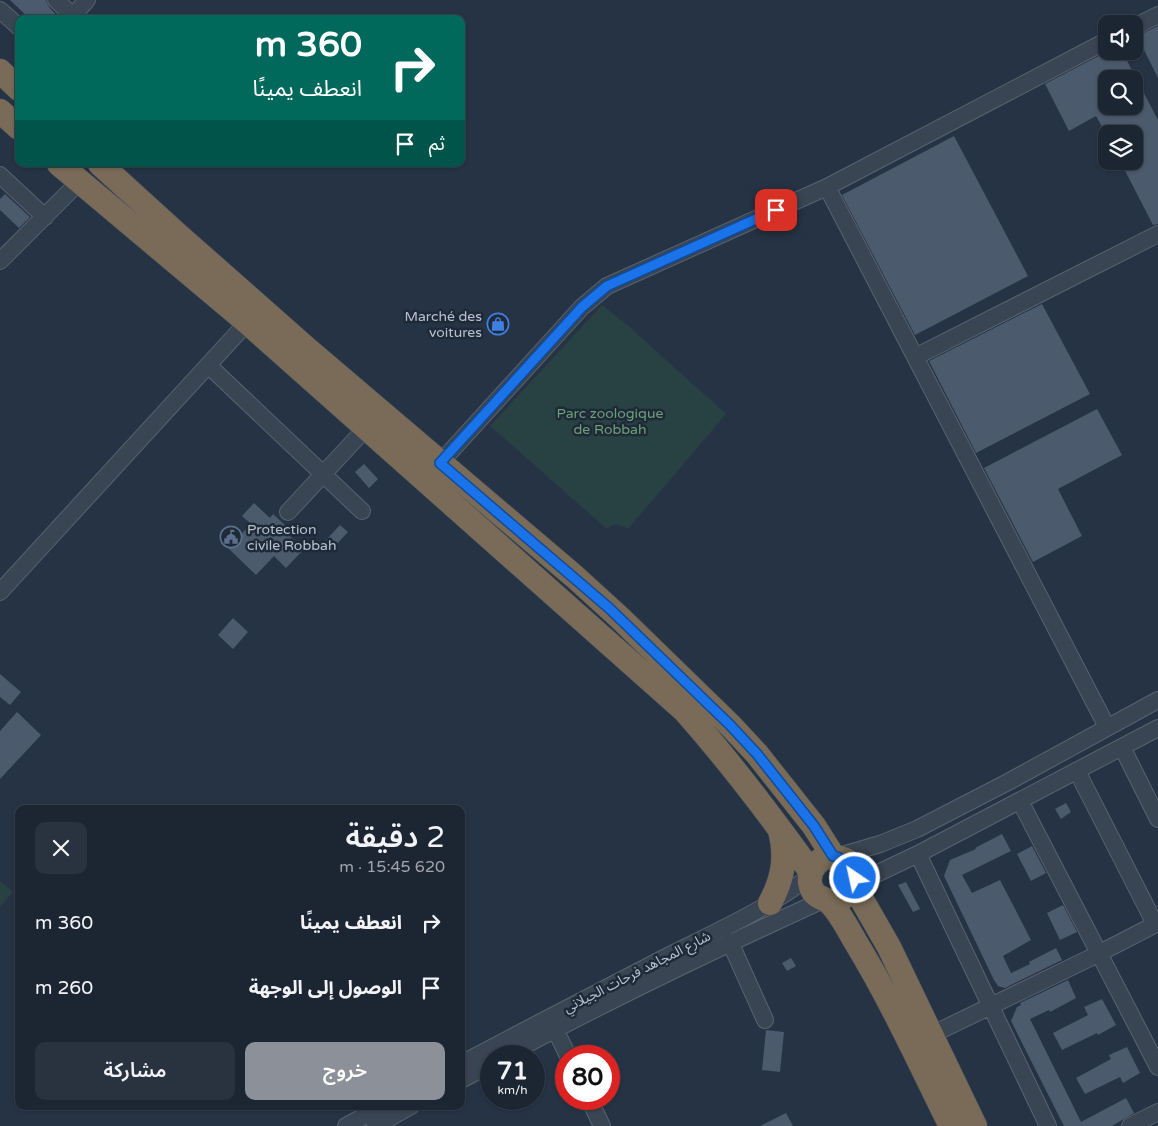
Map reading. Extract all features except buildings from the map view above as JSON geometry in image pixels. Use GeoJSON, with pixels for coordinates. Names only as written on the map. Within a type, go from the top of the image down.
{"type":"FeatureCollection","features":[{"type":"Feature","properties":{"kind":"highway"},"geometry":{"type":"LineString","coordinates":[[0,111],[15,124]]}},
{"type":"Feature","properties":{"kind":"highway"},"geometry":{"type":"LineString","coordinates":[[62,167],[254,315],[440,463],[582,583],[620,618],[724,719],[757,754],[814,826],[835,856],[848,862],[855,878],[851,891],[842,900],[826,901]]}},
{"type":"Feature","properties":{"kind":"highway"},"geometry":{"type":"LineString","coordinates":[[103,167],[178,235],[366,428],[684,711],[713,743],[780,829],[810,874]]}},
{"type":"Feature","properties":{"kind":"highway"},"geometry":{"type":"LineString","coordinates":[[770,903],[782,875],[784,859],[780,829]]}},
{"type":"Feature","properties":{"kind":"highway"},"geometry":{"type":"LineString","coordinates":[[835,856],[817,862],[810,874],[810,882],[814,893],[826,901],[869,964],[908,1037],[950,1126]]}},
{"type":"Feature","properties":{"kind":"highway"},"geometry":{"type":"LineString","coordinates":[[854,885],[885,939],[975,1126]]}},
{"type":"Feature","properties":{"kind":"street"},"geometry":{"type":"LineString","coordinates":[[56,0],[69,15]]}},
{"type":"Feature","properties":{"kind":"street"},"geometry":{"type":"LineString","coordinates":[[73,15],[87,0]]}},
{"type":"Feature","properties":{"kind":"street"},"geometry":{"type":"LineString","coordinates":[[0,10],[15,23]]}},
{"type":"Feature","properties":{"kind":"street"},"geometry":{"type":"LineString","coordinates":[[1143,22],[1158,15]]}},
{"type":"Feature","properties":{"kind":"street"},"geometry":{"type":"LineString","coordinates":[[440,463],[582,307],[607,286],[827,187],[1098,46]]}},
{"type":"Feature","properties":{"kind":"street"},"geometry":{"type":"LineString","coordinates":[[0,175],[45,217]]}},
{"type":"Feature","properties":{"kind":"street"},"geometry":{"type":"LineString","coordinates":[[0,262],[80,182]]}},
{"type":"Feature","properties":{"kind":"street"},"geometry":{"type":"LineString","coordinates":[[827,187],[1107,727]]}},
{"type":"Feature","properties":{"kind":"street"},"geometry":{"type":"LineString","coordinates":[[915,356],[1158,234]]}},
{"type":"Feature","properties":{"kind":"street"},"geometry":{"type":"LineString","coordinates":[[0,592],[254,315]]}},
{"type":"Feature","properties":{"kind":"street"},"geometry":{"type":"LineString","coordinates":[[208,365],[362,511]]}},
{"type":"Feature","properties":{"kind":"street"},"geometry":{"type":"LineString","coordinates":[[288,512],[366,428]]}},
{"type":"Feature","properties":{"kind":"street"},"geometry":{"type":"LineString","coordinates":[[835,856],[880,844],[917,829],[1008,782],[1158,700]]}},
{"type":"Feature","properties":{"kind":"street"},"geometry":{"type":"LineString","coordinates":[[854,885],[1020,802],[1158,728]]}},
{"type":"Feature","properties":{"kind":"street"},"geometry":{"type":"LineString","coordinates":[[1122,747],[1158,819]]}},
{"type":"Feature","properties":{"kind":"street"},"geometry":{"type":"LineString","coordinates":[[931,1035],[1157,924],[1077,771]]}},
{"type":"Feature","properties":{"kind":"street"},"geometry":{"type":"LineString","coordinates":[[1020,802],[1158,1068]]}},
{"type":"Feature","properties":{"kind":"street"},"geometry":{"type":"LineString","coordinates":[[918,854],[1048,1126]]}},
{"type":"Feature","properties":{"kind":"street","name":"شارع المجاهد فرحات الجيلاني"},"geometry":{"type":"LineString","coordinates":[[465,1062],[770,903],[792,890],[810,874]]}},
{"type":"Feature","properties":{"kind":"street","name":"شارع المجاهد فرحات الجيلاني"},"geometry":{"type":"LineString","coordinates":[[525,1045],[730,942],[826,901]]}},
{"type":"Feature","properties":{"kind":"street"},"geometry":{"type":"LineString","coordinates":[[730,942],[765,1020]]}},
{"type":"Feature","properties":{"kind":"street"},"geometry":{"type":"LineString","coordinates":[[555,1029],[563,1045]]}},
{"type":"Feature","properties":{"kind":"street"},"geometry":{"type":"LineString","coordinates":[[465,1078],[480,1070]]}},
{"type":"Feature","properties":{"kind":"street"},"geometry":{"type":"LineString","coordinates":[[346,1126],[376,1110]]}},
{"type":"Feature","properties":{"kind":"street"},"geometry":{"type":"LineString","coordinates":[[374,1126],[404,1110]]}},
{"type":"Feature","properties":{"kind":"street"},"geometry":{"type":"LineString","coordinates":[[594,1110],[602,1126]]}},
{"type":"Feature","properties":{"kind":"street"},"geometry":{"type":"LineString","coordinates":[[1130,1126],[1158,1112]]}},
{"type":"Feature","properties":{"kind":"green space","name":"Parc zoologique de Robbah"},"geometry":{"type":"Polygon","coordinates":[[[602,305],[626,324],[726,414],[628,529],[617,524],[607,529],[490,426],[602,305]]]}},
{"type":"Feature","properties":{"kind":"green space"},"geometry":{"type":"Polygon","coordinates":[[[0,881],[13,892],[0,907],[0,881]]]}},
{"type":"Feature","properties":{"kind":"place","name":"Marché des voitures"},"geometry":{"type":"Point","coordinates":[498,324]}},
{"type":"Feature","properties":{"kind":"place","name":"Protection civile Robbah"},"geometry":{"type":"Point","coordinates":[231,537]}},
{"type":"Feature","properties":{"kind":"route"},"geometry":{"type":"LineString","coordinates":[[776,210],[607,286],[582,307],[440,463],[575,577],[659,655],[730,725],[757,754],[814,826],[833,856],[848,862],[855,878]]}}]}
